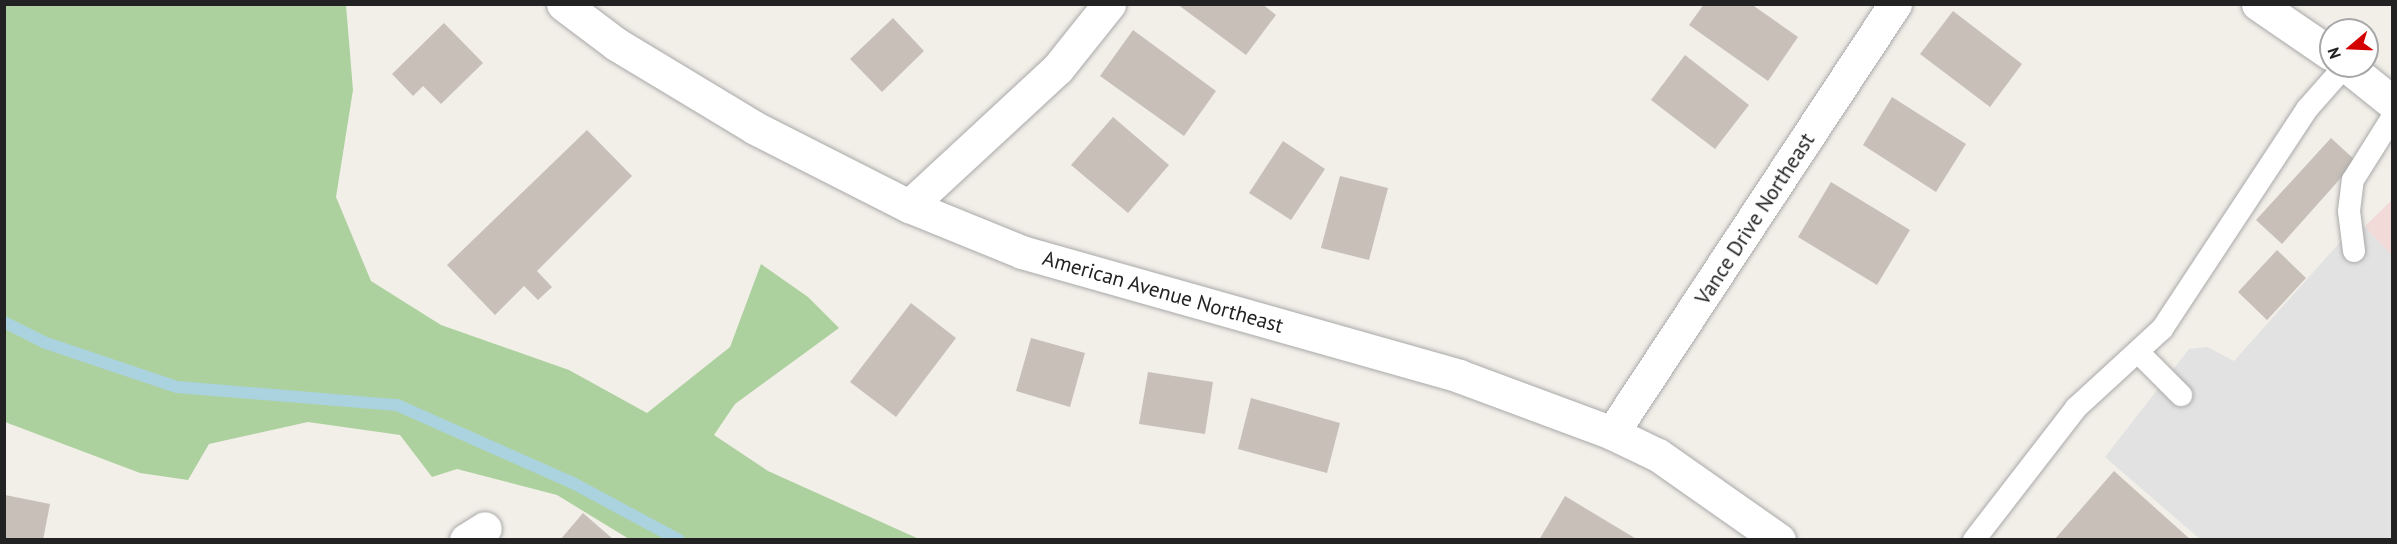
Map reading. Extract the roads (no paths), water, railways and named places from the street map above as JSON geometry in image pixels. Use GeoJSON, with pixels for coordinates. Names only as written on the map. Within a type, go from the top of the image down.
{"type":"FeatureCollection","features":[{"type":"Feature","properties":{"kind":"street","name":"American Avenue Northeast"},"geometry":{"type":"LineString","coordinates":[[563,4],[615,44],[755,128],[909,207],[1022,252],[1459,376],[1612,433],[1658,455],[1779,540]]}},
{"type":"Feature","properties":{"kind":"street"},"geometry":{"type":"LineString","coordinates":[[909,207],[1058,68],[1109,4]]}},
{"type":"Feature","properties":{"kind":"street","name":"Vance Drive Northeast"},"geometry":{"type":"LineString","coordinates":[[1612,433],[1895,4]]}},
{"type":"Feature","properties":{"kind":"street"},"geometry":{"type":"LineString","coordinates":[[2258,4],[2319,46]]}},
{"type":"Feature","properties":{"kind":"street"},"geometry":{"type":"LineString","coordinates":[[2361,78],[2392,102]]}},
{"type":"Feature","properties":{"kind":"lane"},"geometry":{"type":"LineString","coordinates":[[1974,540],[2076,408],[2162,329],[2301,118],[2336,78]]}},
{"type":"Feature","properties":{"kind":"lane"},"geometry":{"type":"LineString","coordinates":[[2354,251],[2349,211],[2353,180],[2392,118]]}},
{"type":"Feature","properties":{"kind":"lane"},"geometry":{"type":"LineString","coordinates":[[2138,352],[2181,395]]}},
{"type":"Feature","properties":{"kind":"waterway"},"geometry":{"type":"LineString","coordinates":[[4,322],[46,343],[177,387],[397,405],[573,483],[679,540]]}}]}
